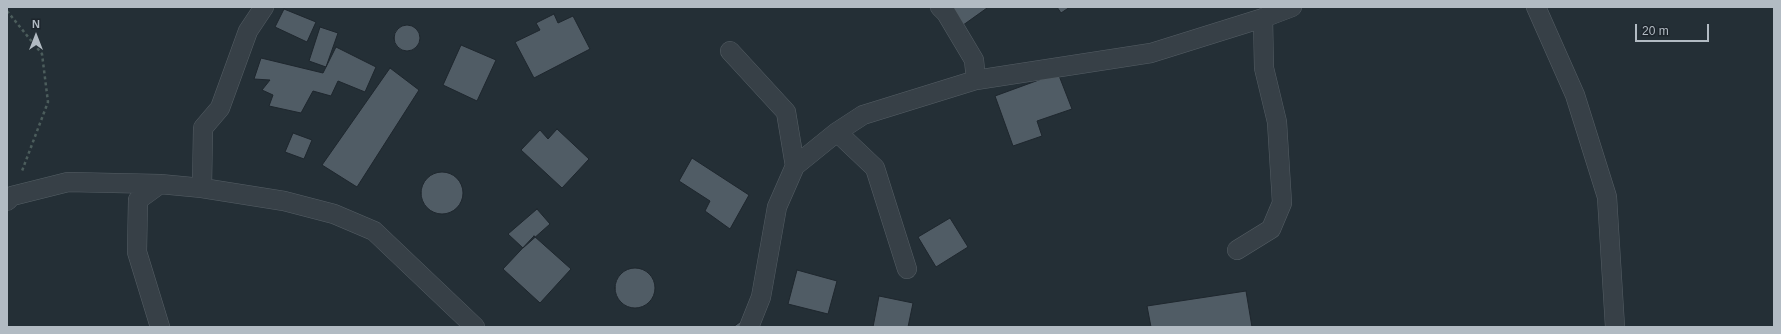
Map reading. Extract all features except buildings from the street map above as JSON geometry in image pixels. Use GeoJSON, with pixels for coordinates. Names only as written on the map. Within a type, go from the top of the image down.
{"type":"FeatureCollection","features":[{"type":"Feature","properties":{"kind":"street"},"geometry":{"type":"LineString","coordinates":[[202,188],[203,128],[220,108],[248,31],[264,7]]}},
{"type":"Feature","properties":{"kind":"street"},"geometry":{"type":"LineString","coordinates":[[940,7],[946,13],[974,60],[976,80]]}},
{"type":"Feature","properties":{"kind":"street"},"geometry":{"type":"LineString","coordinates":[[749,327],[761,297],[777,207],[794,166],[837,132],[863,115],[878,109],[976,80],[1151,53],[1263,18],[1292,7]]}},
{"type":"Feature","properties":{"kind":"street"},"geometry":{"type":"LineString","coordinates":[[1536,7],[1575,95],[1607,197],[1615,327]]}},
{"type":"Feature","properties":{"kind":"street"},"geometry":{"type":"LineString","coordinates":[[1237,250],[1271,229],[1282,203],[1278,122],[1264,68],[1263,18]]}},
{"type":"Feature","properties":{"kind":"street"},"geometry":{"type":"LineString","coordinates":[[730,51],[786,112],[794,166]]}},
{"type":"Feature","properties":{"kind":"street"},"geometry":{"type":"LineString","coordinates":[[837,132],[875,168],[907,270]]}},
{"type":"Feature","properties":{"kind":"street"},"geometry":{"type":"LineString","coordinates":[[10,198],[68,182],[160,184],[202,188],[284,201],[334,214],[374,231],[476,327]]}},
{"type":"Feature","properties":{"kind":"street"},"geometry":{"type":"LineString","coordinates":[[160,184],[138,200],[137,252],[160,327]]}},
{"type":"Feature","properties":{"kind":"path"},"geometry":{"type":"LineString","coordinates":[[7,11],[42,54],[48,102],[10,198]]}}]}
